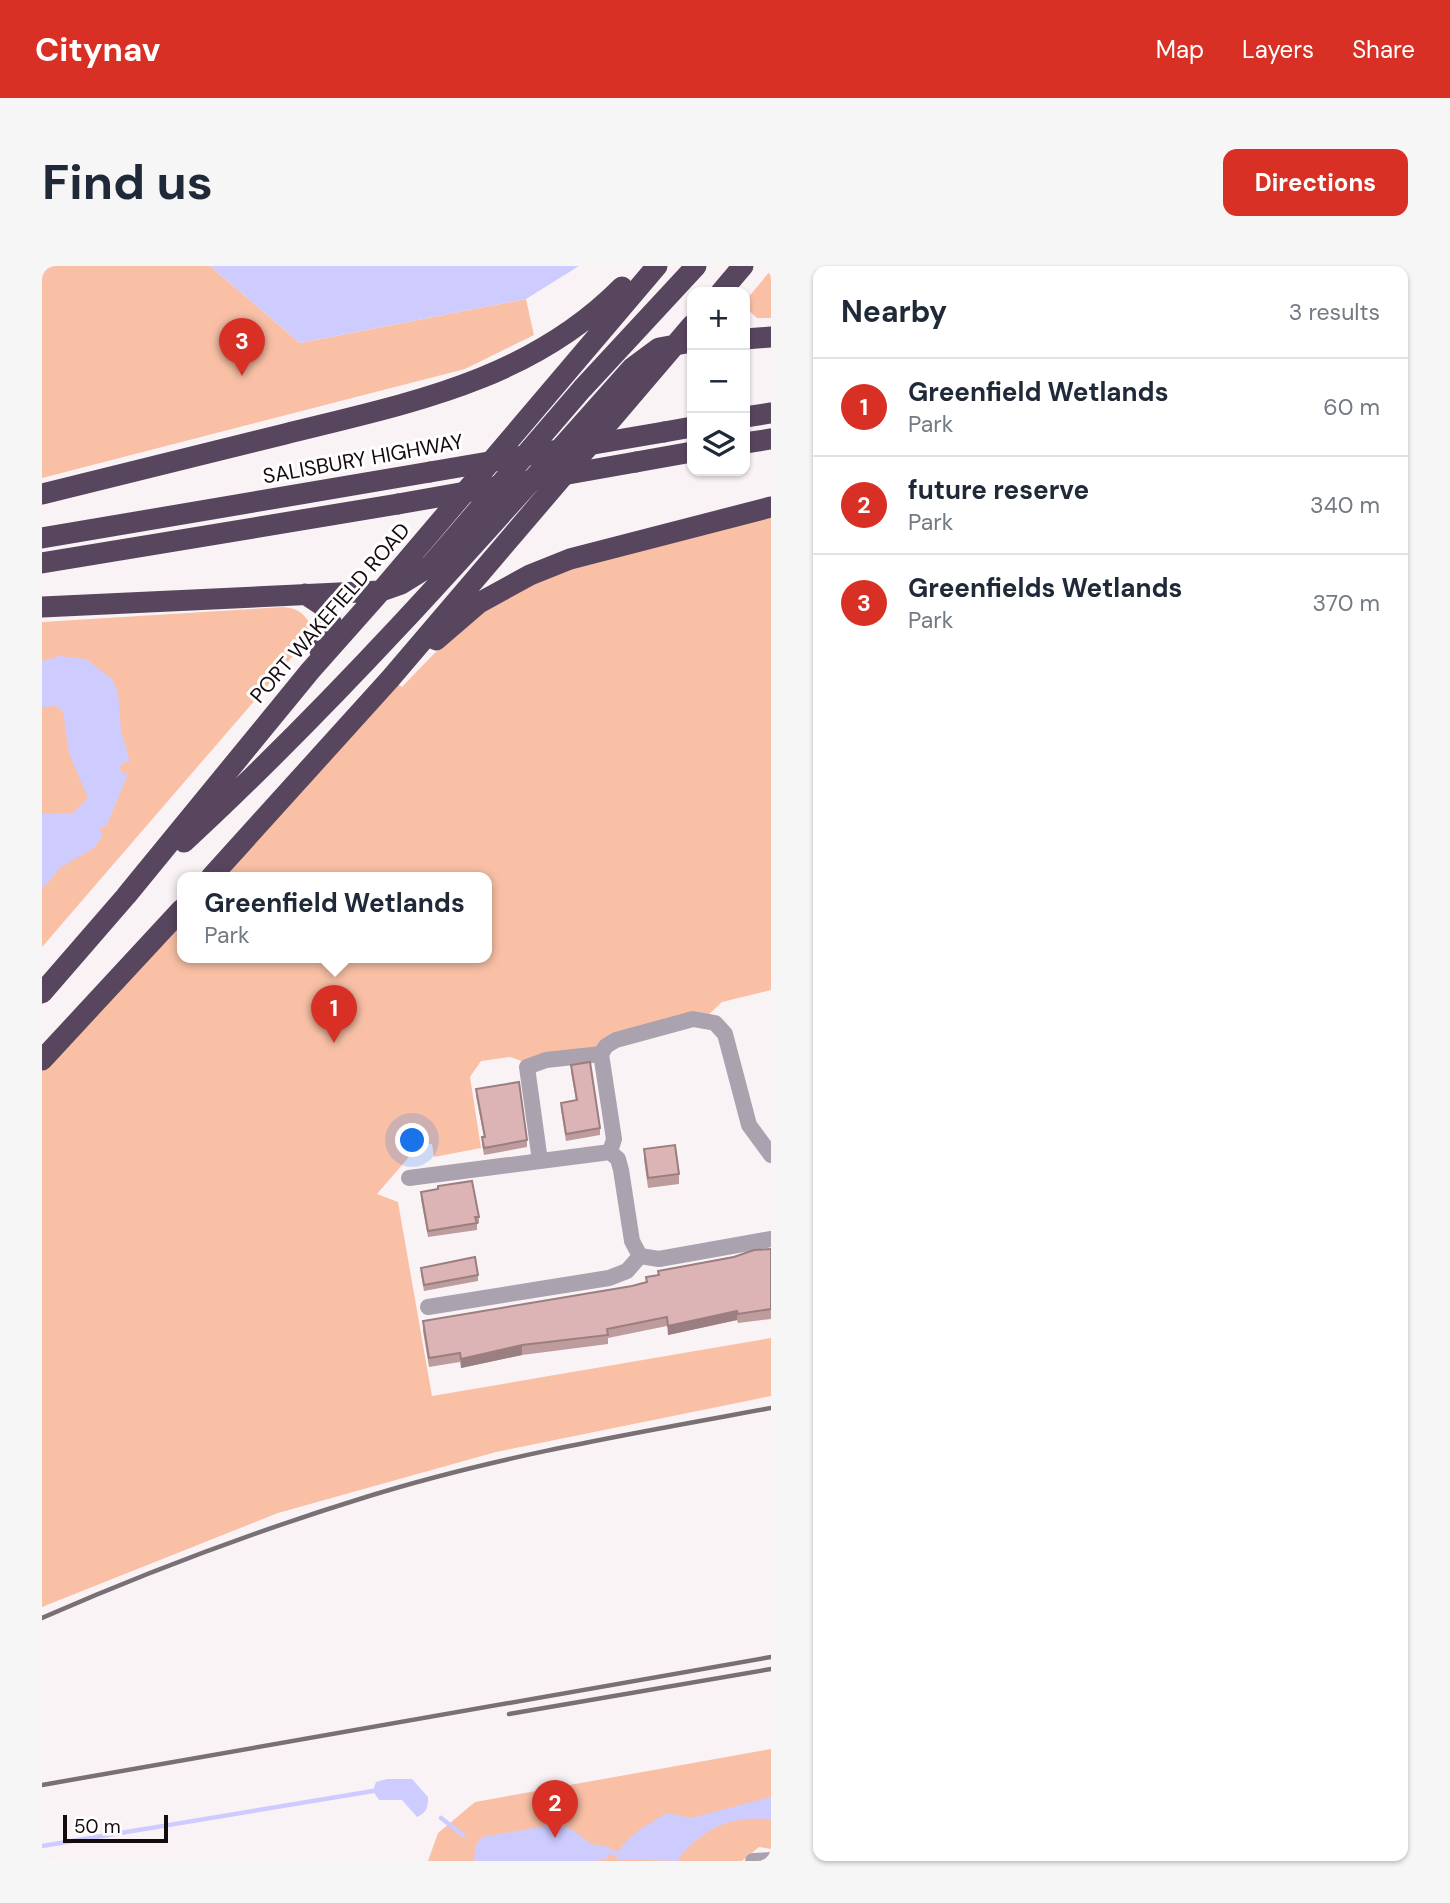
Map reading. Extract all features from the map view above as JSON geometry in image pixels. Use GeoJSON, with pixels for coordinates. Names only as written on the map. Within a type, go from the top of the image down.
{"type":"FeatureCollection","features":[{"type":"Feature","properties":{"kind":"highway"},"geometry":{"type":"LineString","coordinates":[[42,494],[382,410],[467,385],[512,367],[595,315],[643,266]]}},
{"type":"Feature","properties":{"kind":"highway","name":"PORT WAKEFIELD ROAD"},"geometry":{"type":"LineString","coordinates":[[42,993],[126,896],[310,671],[381,592],[657,266]]}},
{"type":"Feature","properties":{"kind":"highway"},"geometry":{"type":"LineString","coordinates":[[42,607],[381,592],[401,584],[430,566],[582,389],[696,266]]}},
{"type":"Feature","properties":{"kind":"highway"},"geometry":{"type":"LineString","coordinates":[[725,287],[743,266]]}},
{"type":"Feature","properties":{"kind":"highway"},"geometry":{"type":"LineString","coordinates":[[738,287],[749,266]]}},
{"type":"Feature","properties":{"kind":"highway"},"geometry":{"type":"LineString","coordinates":[[216,872],[390,679],[684,342]]}},
{"type":"Feature","properties":{"kind":"highway"},"geometry":{"type":"LineString","coordinates":[[126,896],[257,775],[426,601],[632,368],[643,358],[684,342]]}},
{"type":"Feature","properties":{"kind":"highway"},"geometry":{"type":"LineString","coordinates":[[750,416],[771,413]]}},
{"type":"Feature","properties":{"kind":"highway","name":"SALISBURY HIGHWAY"},"geometry":{"type":"LineString","coordinates":[[42,538],[687,428]]}},
{"type":"Feature","properties":{"kind":"highway"},"geometry":{"type":"LineString","coordinates":[[750,442],[771,439]]}},
{"type":"Feature","properties":{"kind":"highway"},"geometry":{"type":"LineString","coordinates":[[42,563],[687,453]]}},
{"type":"Feature","properties":{"kind":"highway"},"geometry":{"type":"LineString","coordinates":[[390,679],[479,603],[530,575],[570,559],[771,507]]}},
{"type":"Feature","properties":{"kind":"highway"},"geometry":{"type":"LineString","coordinates":[[305,594],[323,606],[331,622],[328,636],[310,671]]}},
{"type":"Feature","properties":{"kind":"highway"},"geometry":{"type":"LineString","coordinates":[[42,1060],[177,914]]}},
{"type":"Feature","properties":{"kind":"street"},"geometry":{"type":"LineString","coordinates":[[610,1152],[614,1139],[601,1054],[606,1046],[620,1038],[693,1019],[715,1023],[725,1034],[749,1125],[771,1155]]}},
{"type":"Feature","properties":{"kind":"street"},"geometry":{"type":"LineString","coordinates":[[540,1161],[527,1067],[546,1060],[601,1054]]}},
{"type":"Feature","properties":{"kind":"street"},"geometry":{"type":"LineString","coordinates":[[409,1178],[610,1152],[618,1159],[632,1241],[640,1256]]}},
{"type":"Feature","properties":{"kind":"street"},"geometry":{"type":"LineString","coordinates":[[640,1256],[659,1259],[771,1239]]}},
{"type":"Feature","properties":{"kind":"street"},"geometry":{"type":"LineString","coordinates":[[428,1307],[609,1278],[626,1271],[640,1256]]}},
{"type":"Feature","properties":{"kind":"street"},"geometry":{"type":"LineString","coordinates":[[753,1861],[771,1860]]}},
{"type":"Feature","properties":{"kind":"shaded area"},"geometry":{"type":"Polygon","coordinates":[[[42,266],[210,266],[300,343],[526,299],[534,335],[465,369],[42,478],[42,266]]]}},
{"type":"Feature","properties":{"kind":"shaded area"},"geometry":{"type":"Polygon","coordinates":[[[771,270],[771,318],[757,318],[750,312],[750,295],[771,270]]]}},
{"type":"Feature","properties":{"kind":"shaded area"},"geometry":{"type":"Polygon","coordinates":[[[771,512],[771,990],[722,1002],[704,1019],[606,1046],[530,1064],[510,1057],[481,1061],[470,1077],[481,1148],[434,1157],[432,1144],[420,1144],[377,1194],[398,1202],[432,1396],[771,1338],[771,1396],[496,1452],[278,1513],[42,1607],[42,1060],[177,914],[177,963],[492,963],[492,872],[216,872],[390,679],[402,687],[456,633],[493,605],[524,588],[593,560],[771,512]]]}},
{"type":"Feature","properties":{"kind":"shaded area"},"geometry":{"type":"Polygon","coordinates":[[[284,607],[298,611],[307,619],[311,628],[306,641],[42,947],[42,622],[284,607]]]}},
{"type":"Feature","properties":{"kind":"shaded area"},"geometry":{"type":"Polygon","coordinates":[[[771,1749],[771,1849],[759,1847],[742,1861],[428,1861],[438,1833],[475,1802],[771,1749]]]}},
{"type":"Feature","properties":{"kind":"water"},"geometry":{"type":"Polygon","coordinates":[[[210,266],[579,266],[526,299],[300,343],[210,266]]]}},
{"type":"Feature","properties":{"kind":"water"},"geometry":{"type":"Polygon","coordinates":[[[60,656],[86,659],[112,679],[118,692],[121,731],[130,761],[122,763],[120,768],[123,774],[128,774],[107,825],[99,829],[103,835],[94,848],[61,867],[42,889],[42,814],[73,813],[88,798],[69,753],[63,712],[56,706],[42,707],[42,661],[60,656]]]}},
{"type":"Feature","properties":{"kind":"water"},"geometry":{"type":"Polygon","coordinates":[[[412,1779],[428,1797],[425,1811],[417,1817],[402,1800],[379,1800],[373,1791],[376,1782],[412,1779]]]}},
{"type":"Feature","properties":{"kind":"water"},"geometry":{"type":"Polygon","coordinates":[[[771,1797],[771,1819],[742,1820],[718,1826],[697,1840],[677,1861],[616,1859],[630,1838],[667,1813],[691,1818],[771,1797]]]}},
{"type":"Feature","properties":{"kind":"water"},"geometry":{"type":"Polygon","coordinates":[[[557,1824],[573,1830],[591,1844],[610,1847],[608,1858],[595,1861],[476,1861],[474,1858],[476,1845],[482,1837],[557,1824]]]}},
{"type":"Feature","properties":{"kind":"building"},"geometry":{"type":"Polygon","coordinates":[[[590,1062],[600,1128],[566,1134],[561,1103],[577,1100],[571,1065],[590,1062]]]}},
{"type":"Feature","properties":{"kind":"building"},"geometry":{"type":"Polygon","coordinates":[[[519,1082],[527,1140],[484,1148],[482,1137],[485,1137],[476,1089],[519,1082]]]}},
{"type":"Feature","properties":{"kind":"building"},"geometry":{"type":"Polygon","coordinates":[[[675,1145],[679,1174],[648,1178],[644,1149],[675,1145]]]}},
{"type":"Feature","properties":{"kind":"building"},"geometry":{"type":"Polygon","coordinates":[[[472,1181],[479,1217],[475,1217],[477,1223],[428,1231],[421,1192],[438,1189],[438,1186],[472,1181]]]}},
{"type":"Feature","properties":{"kind":"building"},"geometry":{"type":"Polygon","coordinates":[[[771,1249],[771,1309],[738,1314],[737,1311],[668,1326],[667,1317],[607,1329],[608,1335],[522,1345],[461,1359],[460,1353],[429,1358],[423,1321],[632,1286],[647,1282],[646,1277],[659,1275],[658,1271],[734,1257],[754,1250],[771,1249]]]}},
{"type":"Feature","properties":{"kind":"building"},"geometry":{"type":"Polygon","coordinates":[[[475,1257],[478,1275],[424,1285],[421,1268],[475,1257]]]}},
{"type":"Feature","properties":{"kind":"waterway"},"geometry":{"type":"LineString","coordinates":[[42,1846],[373,1791]]}},
{"type":"Feature","properties":{"kind":"waterway"},"geometry":{"type":"LineString","coordinates":[[441,1818],[463,1835]]}},
{"type":"Feature","properties":{"kind":"waterway"},"geometry":{"type":"LineString","coordinates":[[608,1852],[618,1853]]}},
{"type":"Feature","properties":{"kind":"railway"},"geometry":{"type":"LineString","coordinates":[[42,1618],[121,1584],[243,1538],[416,1482],[567,1446],[771,1408]]}},
{"type":"Feature","properties":{"kind":"railway"},"geometry":{"type":"LineString","coordinates":[[42,1785],[771,1657]]}},
{"type":"Feature","properties":{"kind":"railway"},"geometry":{"type":"LineString","coordinates":[[509,1714],[771,1669]]}},
{"type":"Feature","properties":{"kind":"place","name":"Greenfields Wetlands"},"geometry":{"type":"Point","coordinates":[242,376]}},
{"type":"Feature","properties":{"kind":"place","name":"Greenfield Wetlands"},"geometry":{"type":"Point","coordinates":[334,1043]}},
{"type":"Feature","properties":{"kind":"place","name":"future reserve"},"geometry":{"type":"Point","coordinates":[555,1838]}}]}
